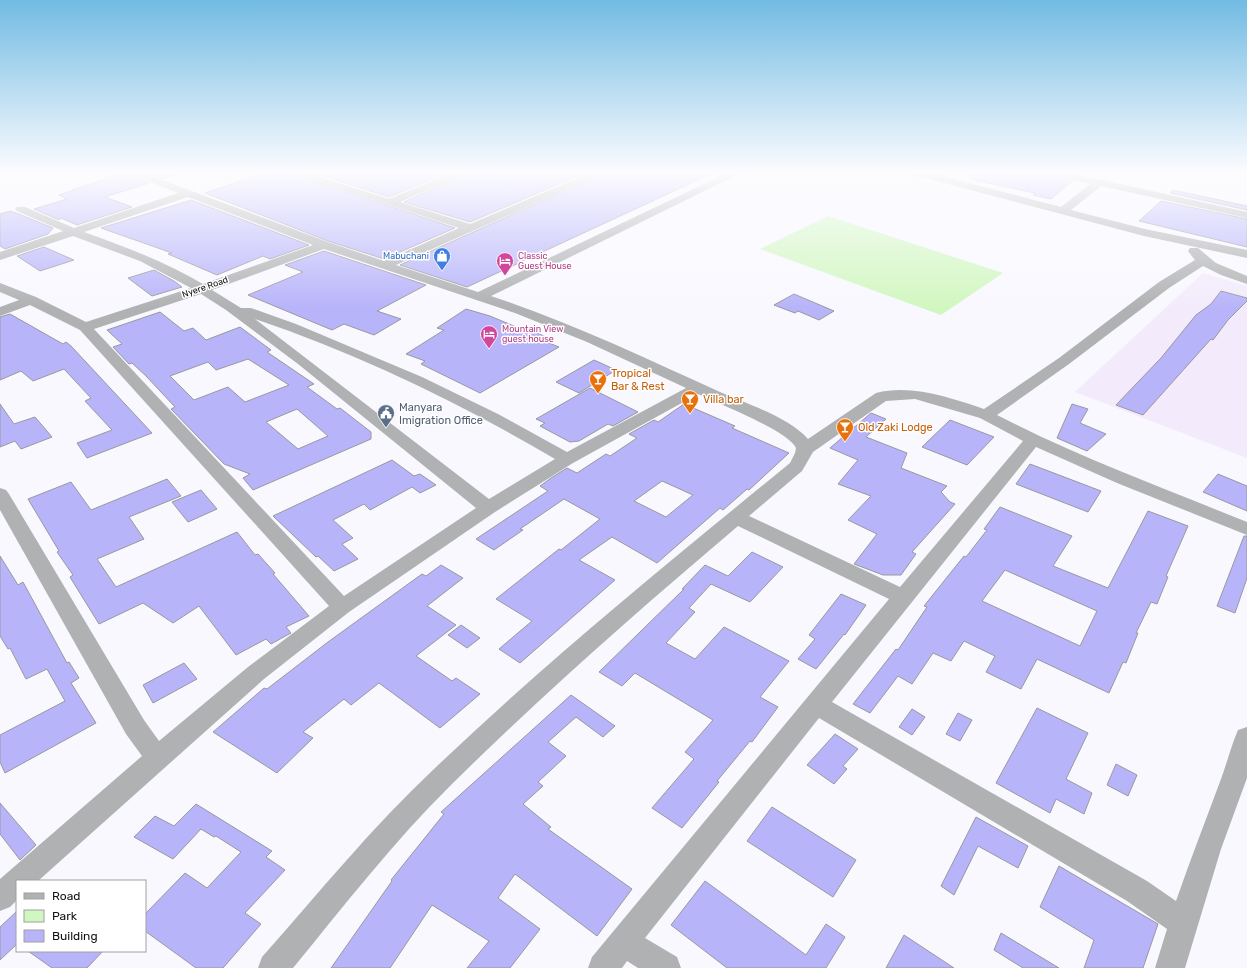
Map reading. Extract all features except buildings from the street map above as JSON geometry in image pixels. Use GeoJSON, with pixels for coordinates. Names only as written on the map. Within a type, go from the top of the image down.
{"type":"FeatureCollection","features":[{"type":"Feature","properties":{"kind":"street"},"geometry":{"type":"LineString","coordinates":[[40,217],[74,232],[144,258],[177,274],[232,307],[488,508]]}},
{"type":"Feature","properties":{"kind":"street"},"geometry":{"type":"LineString","coordinates":[[0,256],[118,217]]}},
{"type":"Feature","properties":{"kind":"street"},"geometry":{"type":"LineString","coordinates":[[249,217],[324,245],[520,310],[592,338],[781,426],[797,438],[805,449],[804,457],[796,467],[608,625],[442,778],[391,831],[273,968]]}},
{"type":"Feature","properties":{"kind":"street"},"geometry":{"type":"LineString","coordinates":[[437,217],[470,228]]}},
{"type":"Feature","properties":{"kind":"street"},"geometry":{"type":"LineString","coordinates":[[384,265],[495,217]]}},
{"type":"Feature","properties":{"kind":"street"},"geometry":{"type":"LineString","coordinates":[[478,297],[644,217]]}},
{"type":"Feature","properties":{"kind":"street"},"geometry":{"type":"LineString","coordinates":[[1089,217],[1247,254]]}},
{"type":"Feature","properties":{"kind":"street"},"geometry":{"type":"LineString","coordinates":[[1187,241],[1203,260],[1247,280]]}},
{"type":"Feature","properties":{"kind":"street","name":"Nyere Road"},"geometry":{"type":"LineString","coordinates":[[84,327],[202,289],[324,245]]}},
{"type":"Feature","properties":{"kind":"street"},"geometry":{"type":"LineString","coordinates":[[986,415],[1064,361],[1164,285],[1203,260]]}},
{"type":"Feature","properties":{"kind":"street"},"geometry":{"type":"LineString","coordinates":[[0,287],[31,300],[84,327],[342,607]]}},
{"type":"Feature","properties":{"kind":"street"},"geometry":{"type":"LineString","coordinates":[[0,312],[31,300]]}},
{"type":"Feature","properties":{"kind":"street"},"geometry":{"type":"LineString","coordinates":[[232,307],[291,326],[389,368],[496,418],[567,459]]}},
{"type":"Feature","properties":{"kind":"street"},"geometry":{"type":"LineString","coordinates":[[20,880],[157,758],[256,673],[342,607],[488,508],[567,459],[699,387]]}},
{"type":"Feature","properties":{"kind":"street"},"geometry":{"type":"LineString","coordinates":[[805,449],[882,396],[916,394],[986,415],[1033,440],[1123,479],[1247,529]]}},
{"type":"Feature","properties":{"kind":"street"},"geometry":{"type":"LineString","coordinates":[[603,968],[903,597],[1033,440]]}},
{"type":"Feature","properties":{"kind":"street"},"geometry":{"type":"LineString","coordinates":[[0,494],[135,727],[157,758]]}},
{"type":"Feature","properties":{"kind":"street"},"geometry":{"type":"LineString","coordinates":[[735,517],[903,597]]}},
{"type":"Feature","properties":{"kind":"street"},"geometry":{"type":"LineString","coordinates":[[816,704],[1137,891],[1183,923]]}},
{"type":"Feature","properties":{"kind":"street"},"geometry":{"type":"LineString","coordinates":[[1170,968],[1207,849],[1234,780],[1247,737]]}},
{"type":"Feature","properties":{"kind":"street"},"geometry":{"type":"LineString","coordinates":[[0,897],[16,884]]}},
{"type":"Feature","properties":{"kind":"street"},"geometry":{"type":"LineString","coordinates":[[624,942],[666,968]]}},
{"type":"Feature","properties":{"kind":"shaded area"},"geometry":{"type":"Polygon","coordinates":[[[1203,273],[1247,286],[1247,458],[1075,392],[1203,273]]]}},
{"type":"Feature","properties":{"kind":"green space"},"geometry":{"type":"Polygon","coordinates":[[[826,217],[832,217],[1003,273],[941,315],[760,249],[826,217]]]}},
{"type":"Feature","properties":{"kind":"place","name":"Mabuchani"},"geometry":{"type":"Point","coordinates":[442,271]}},
{"type":"Feature","properties":{"kind":"place","name":"Classic Guest House"},"geometry":{"type":"Point","coordinates":[505,276]}},
{"type":"Feature","properties":{"kind":"place","name":"Mountain View guest house"},"geometry":{"type":"Point","coordinates":[489,349]}},
{"type":"Feature","properties":{"kind":"place","name":"Tropical Bar & Rest"},"geometry":{"type":"Point","coordinates":[598,394]}},
{"type":"Feature","properties":{"kind":"place","name":"Villa bar"},"geometry":{"type":"Point","coordinates":[690,414]}},
{"type":"Feature","properties":{"kind":"place","name":"Manyara Imigration Office"},"geometry":{"type":"Point","coordinates":[386,428]}},
{"type":"Feature","properties":{"kind":"place","name":"Old Zaki Lodge"},"geometry":{"type":"Point","coordinates":[845,442]}}]}
